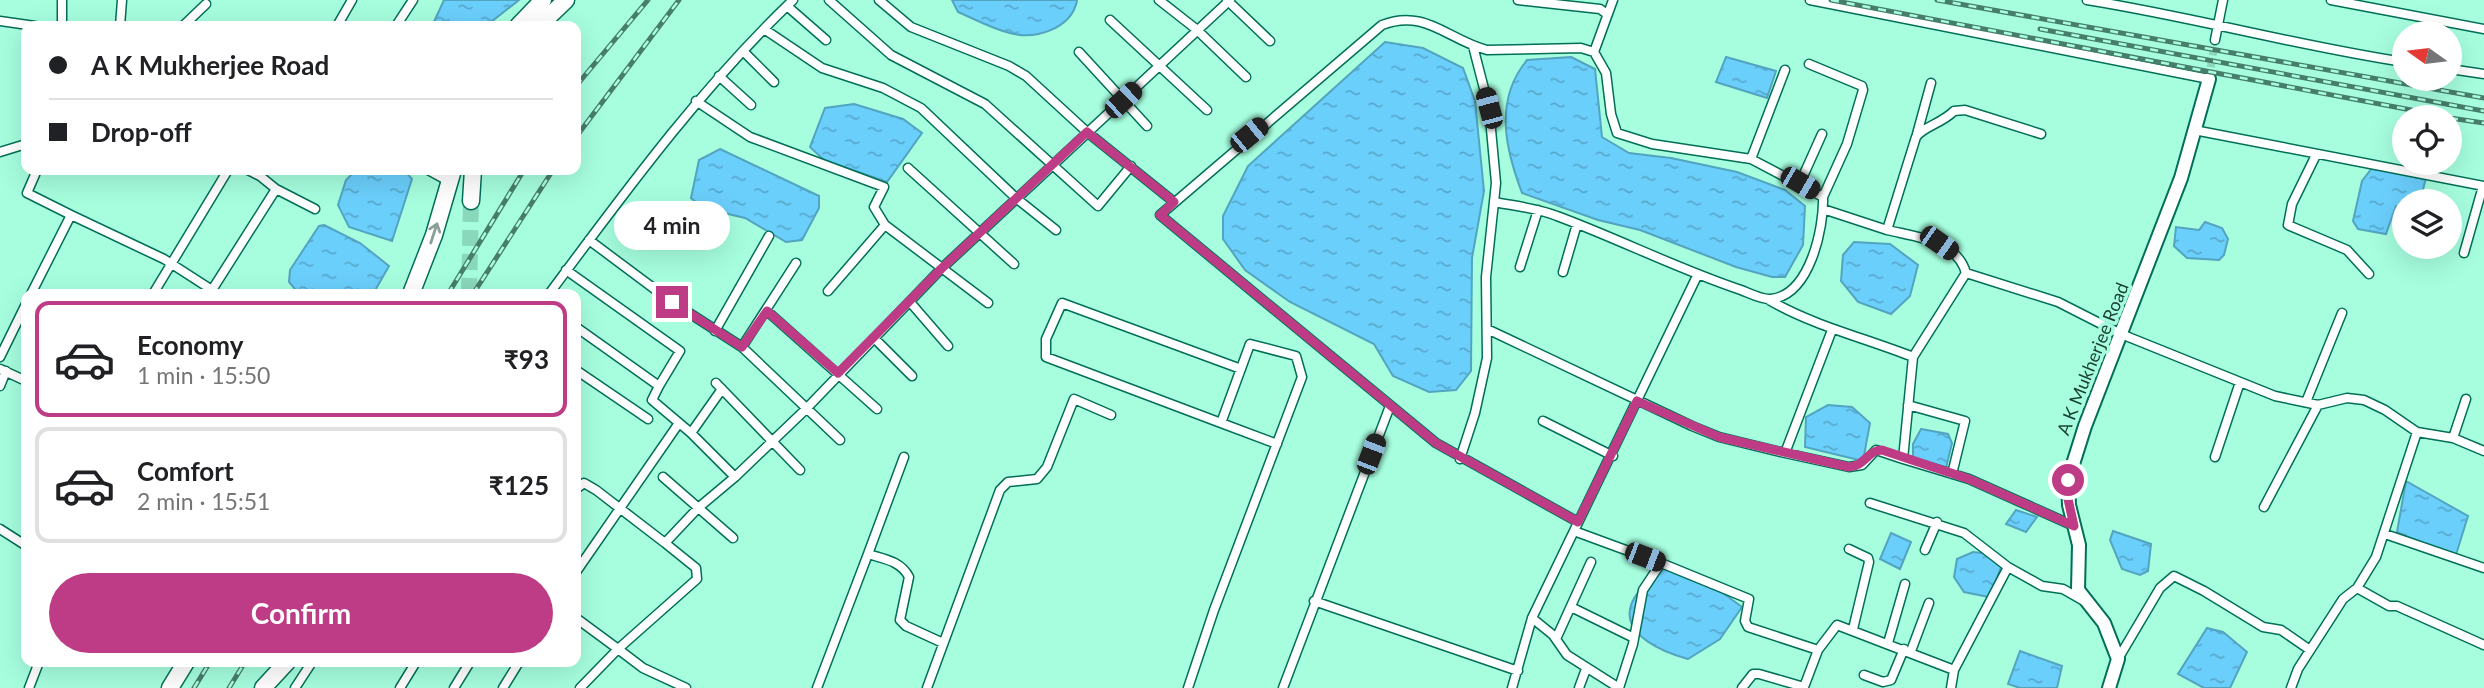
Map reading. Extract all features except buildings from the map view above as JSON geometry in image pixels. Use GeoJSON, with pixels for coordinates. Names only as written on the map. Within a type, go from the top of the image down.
{"type":"FeatureCollection","features":[{"type":"Feature","properties":{"kind":"highway"},"geometry":{"type":"LineString","coordinates":[[523,21],[543,0]]}},
{"type":"Feature","properties":{"kind":"highway"},"geometry":{"type":"LineString","coordinates":[[545,21],[566,0]]}},
{"type":"Feature","properties":{"kind":"highway"},"geometry":{"type":"LineString","coordinates":[[471,201],[473,175]]}},
{"type":"Feature","properties":{"kind":"highway"},"geometry":{"type":"LineString","coordinates":[[413,289],[434,235],[451,176]]}},
{"type":"Feature","properties":{"kind":"highway"},"geometry":{"type":"LineString","coordinates":[[170,688],[183,667]]}},
{"type":"Feature","properties":{"kind":"highway"},"geometry":{"type":"LineString","coordinates":[[263,688],[282,667]]}},
{"type":"Feature","properties":{"kind":"street"},"geometry":{"type":"LineString","coordinates":[[62,0],[62,21]]}},
{"type":"Feature","properties":{"kind":"street"},"geometry":{"type":"LineString","coordinates":[[120,21],[122,0]]}},
{"type":"Feature","properties":{"kind":"street"},"geometry":{"type":"LineString","coordinates":[[340,21],[352,0]]}},
{"type":"Feature","properties":{"kind":"street"},"geometry":{"type":"LineString","coordinates":[[399,21],[413,0]]}},
{"type":"Feature","properties":{"kind":"street"},"geometry":{"type":"LineString","coordinates":[[829,0],[891,55],[985,104],[1052,168],[1098,206],[1131,166]]}},
{"type":"Feature","properties":{"kind":"street"},"geometry":{"type":"LineString","coordinates":[[879,0],[911,27],[1009,66],[1026,76],[1087,132],[1172,199]]}},
{"type":"Feature","properties":{"kind":"street"},"geometry":{"type":"LineString","coordinates":[[1159,0],[1196,29],[1246,77]]}},
{"type":"Feature","properties":{"kind":"street"},"geometry":{"type":"LineString","coordinates":[[1518,0],[1600,9],[1606,14]]}},
{"type":"Feature","properties":{"kind":"street"},"geometry":{"type":"LineString","coordinates":[[1594,52],[1613,0]]}},
{"type":"Feature","properties":{"kind":"street"},"geometry":{"type":"LineString","coordinates":[[1810,0],[2209,79]]}},
{"type":"Feature","properties":{"kind":"street"},"geometry":{"type":"LineString","coordinates":[[2087,0],[2217,25],[2325,50],[2392,60]]}},
{"type":"Feature","properties":{"kind":"street"},"geometry":{"type":"LineString","coordinates":[[2215,40],[2223,0]]}},
{"type":"Feature","properties":{"kind":"street"},"geometry":{"type":"LineString","coordinates":[[2331,0],[2484,29]]}},
{"type":"Feature","properties":{"kind":"street"},"geometry":{"type":"LineString","coordinates":[[665,543],[698,508],[736,477],[805,410],[941,269],[1229,1],[1270,41]]}},
{"type":"Feature","properties":{"kind":"street"},"geometry":{"type":"LineString","coordinates":[[553,289],[696,102],[790,3],[826,40]]}},
{"type":"Feature","properties":{"kind":"street"},"geometry":{"type":"LineString","coordinates":[[188,21],[206,4]]}},
{"type":"Feature","properties":{"kind":"street"},"geometry":{"type":"LineString","coordinates":[[1578,522],[1460,459],[1390,406],[1160,215],[1172,199],[1381,25],[1400,17],[1421,21],[1487,50],[1581,48],[1594,52],[1606,73],[1611,114],[1617,133],[1652,144],[1751,159],[1823,197]]}},
{"type":"Feature","properties":{"kind":"street"},"geometry":{"type":"LineString","coordinates":[[1111,20],[1207,110]]}},
{"type":"Feature","properties":{"kind":"street"},"geometry":{"type":"LineString","coordinates":[[0,21],[21,24]]}},
{"type":"Feature","properties":{"kind":"street"},"geometry":{"type":"LineString","coordinates":[[764,29],[822,68],[883,88],[920,108],[1016,198],[1056,230]]}},
{"type":"Feature","properties":{"kind":"street"},"geometry":{"type":"LineString","coordinates":[[1460,459],[1475,413],[1487,358],[1486,277],[1496,183],[1489,108],[1473,46]]}},
{"type":"Feature","properties":{"kind":"street"},"geometry":{"type":"LineString","coordinates":[[743,51],[774,82]]}},
{"type":"Feature","properties":{"kind":"street"},"geometry":{"type":"LineString","coordinates":[[1079,52],[1147,125]]}},
{"type":"Feature","properties":{"kind":"street"},"geometry":{"type":"LineString","coordinates":[[1769,300],[1783,296],[1798,280],[1815,253],[1824,223],[1823,197],[1847,144],[1863,90],[1856,83],[1809,64]]}},
{"type":"Feature","properties":{"kind":"street"},"geometry":{"type":"LineString","coordinates":[[1751,159],[1785,70]]}},
{"type":"Feature","properties":{"kind":"street"},"geometry":{"type":"LineString","coordinates":[[2462,71],[2484,74]]}},
{"type":"Feature","properties":{"kind":"street"},"geometry":{"type":"LineString","coordinates":[[719,76],[751,105]]}},
{"type":"Feature","properties":{"kind":"street","name":"A K Mukherjee Road"},"geometry":{"type":"LineString","coordinates":[[2118,659],[2104,623],[2083,598],[2077,583],[2079,545],[2068,499],[2070,470],[2151,260],[2209,79]]}},
{"type":"Feature","properties":{"kind":"street"},"geometry":{"type":"LineString","coordinates":[[1887,230],[1931,83]]}},
{"type":"Feature","properties":{"kind":"street"},"geometry":{"type":"LineString","coordinates":[[696,102],[750,137],[884,187],[874,207],[885,225],[988,303]]}},
{"type":"Feature","properties":{"kind":"street"},"geometry":{"type":"LineString","coordinates":[[1916,137],[1923,129],[1941,124],[1959,110],[2040,134]]}},
{"type":"Feature","properties":{"kind":"street"},"geometry":{"type":"LineString","coordinates":[[2194,130],[2484,186],[2464,253]]}},
{"type":"Feature","properties":{"kind":"street"},"geometry":{"type":"LineString","coordinates":[[1800,183],[1822,134]]}},
{"type":"Feature","properties":{"kind":"street"},"geometry":{"type":"LineString","coordinates":[[0,152],[21,146]]}},
{"type":"Feature","properties":{"kind":"street"},"geometry":{"type":"LineString","coordinates":[[2316,155],[2292,204],[2288,225],[2347,250],[2369,274]]}},
{"type":"Feature","properties":{"kind":"street"},"geometry":{"type":"LineString","coordinates":[[908,168],[1014,264]]}},
{"type":"Feature","properties":{"kind":"street"},"geometry":{"type":"LineString","coordinates":[[35,175],[26,193],[173,264],[207,289]]}},
{"type":"Feature","properties":{"kind":"street"},"geometry":{"type":"LineString","coordinates":[[156,289],[225,175]]}},
{"type":"Feature","properties":{"kind":"street"},"geometry":{"type":"LineString","coordinates":[[264,175],[276,189],[315,209]]}},
{"type":"Feature","properties":{"kind":"street"},"geometry":{"type":"LineString","coordinates":[[213,289],[276,189]]}},
{"type":"Feature","properties":{"kind":"street"},"geometry":{"type":"LineString","coordinates":[[1494,202],[1538,210],[1577,224],[1697,275],[1769,300],[1832,330],[1864,338],[1913,357]]}},
{"type":"Feature","properties":{"kind":"street"},"geometry":{"type":"LineString","coordinates":[[1824,209],[1887,230],[1939,243],[1962,259],[1966,273],[1913,357],[1903,459]]}},
{"type":"Feature","properties":{"kind":"street"},"geometry":{"type":"LineString","coordinates":[[1520,267],[1538,210]]}},
{"type":"Feature","properties":{"kind":"street"},"geometry":{"type":"LineString","coordinates":[[34,289],[71,215]]}},
{"type":"Feature","properties":{"kind":"street"},"geometry":{"type":"LineString","coordinates":[[1563,272],[1577,224]]}},
{"type":"Feature","properties":{"kind":"street"},"geometry":{"type":"LineString","coordinates":[[828,291],[885,225]]}},
{"type":"Feature","properties":{"kind":"street"},"geometry":{"type":"LineString","coordinates":[[715,331],[769,236]]}},
{"type":"Feature","properties":{"kind":"street"},"geometry":{"type":"LineString","coordinates":[[589,240],[625,270],[742,347],[805,410],[840,440]]}},
{"type":"Feature","properties":{"kind":"street"},"geometry":{"type":"LineString","coordinates":[[742,347],[796,262]]}},
{"type":"Feature","properties":{"kind":"street"},"geometry":{"type":"LineString","coordinates":[[566,270],[680,351],[652,400],[691,432],[736,477]]}},
{"type":"Feature","properties":{"kind":"street"},"geometry":{"type":"LineString","coordinates":[[1966,273],[2058,302],[2121,334],[2275,396],[2318,405],[2347,398],[2364,400],[2385,410],[2417,432],[2453,439],[2484,451]]}},
{"type":"Feature","properties":{"kind":"street"},"geometry":{"type":"LineString","coordinates":[[1512,688],[1532,618],[1613,456],[1697,275]]}},
{"type":"Feature","properties":{"kind":"street"},"geometry":{"type":"LineString","coordinates":[[910,302],[948,346]]}},
{"type":"Feature","properties":{"kind":"street"},"geometry":{"type":"LineString","coordinates":[[1241,369],[1062,303],[1046,339],[1046,358],[1277,444]]}},
{"type":"Feature","properties":{"kind":"street"},"geometry":{"type":"LineString","coordinates":[[767,311],[877,409]]}},
{"type":"Feature","properties":{"kind":"street"},"geometry":{"type":"LineString","coordinates":[[2306,402],[2342,313]]}},
{"type":"Feature","properties":{"kind":"street"},"geometry":{"type":"LineString","coordinates":[[0,357],[21,314]]}},
{"type":"Feature","properties":{"kind":"street"},"geometry":{"type":"LineString","coordinates":[[1487,329],[1719,437],[1849,467],[1862,464],[1876,450],[1952,474],[2074,526]]}},
{"type":"Feature","properties":{"kind":"street"},"geometry":{"type":"LineString","coordinates":[[1785,453],[1832,330]]}},
{"type":"Feature","properties":{"kind":"street"},"geometry":{"type":"LineString","coordinates":[[581,331],[659,386]]}},
{"type":"Feature","properties":{"kind":"street"},"geometry":{"type":"LineString","coordinates":[[874,338],[912,376]]}},
{"type":"Feature","properties":{"kind":"street"},"geometry":{"type":"LineString","coordinates":[[1188,688],[1302,377],[1296,356],[1250,344],[1222,423]]}},
{"type":"Feature","properties":{"kind":"street"},"geometry":{"type":"LineString","coordinates":[[0,386],[3,370],[21,379]]}},
{"type":"Feature","properties":{"kind":"street"},"geometry":{"type":"LineString","coordinates":[[581,373],[648,419]]}},
{"type":"Feature","properties":{"kind":"street"},"geometry":{"type":"LineString","coordinates":[[2215,457],[2240,382]]}},
{"type":"Feature","properties":{"kind":"street"},"geometry":{"type":"LineString","coordinates":[[691,432],[719,386],[800,470]]}},
{"type":"Feature","properties":{"kind":"street"},"geometry":{"type":"LineString","coordinates":[[927,688],[1000,491],[1008,482],[1037,479],[1047,467],[1074,399],[1111,415]]}},
{"type":"Feature","properties":{"kind":"street"},"geometry":{"type":"LineString","coordinates":[[2453,439],[2466,399]]}},
{"type":"Feature","properties":{"kind":"street"},"geometry":{"type":"LineString","coordinates":[[1908,405],[1965,421],[1952,474]]}},
{"type":"Feature","properties":{"kind":"street"},"geometry":{"type":"LineString","coordinates":[[2264,507],[2318,405]]}},
{"type":"Feature","properties":{"kind":"street"},"geometry":{"type":"LineString","coordinates":[[1283,688],[1390,406]]}},
{"type":"Feature","properties":{"kind":"street"},"geometry":{"type":"LineString","coordinates":[[1543,421],[1613,456]]}},
{"type":"Feature","properties":{"kind":"street"},"geometry":{"type":"LineString","coordinates":[[581,565],[679,423]]}},
{"type":"Feature","properties":{"kind":"street"},"geometry":{"type":"LineString","coordinates":[[2291,688],[2298,669],[2343,599],[2357,588],[2376,557],[2417,432]]}},
{"type":"Feature","properties":{"kind":"street"},"geometry":{"type":"LineString","coordinates":[[817,688],[904,457]]}},
{"type":"Feature","properties":{"kind":"street"},"geometry":{"type":"LineString","coordinates":[[663,477],[733,538]]}},
{"type":"Feature","properties":{"kind":"street"},"geometry":{"type":"LineString","coordinates":[[580,688],[618,649],[697,579],[696,568],[621,508],[584,483],[581,485]]}},
{"type":"Feature","properties":{"kind":"street"},"geometry":{"type":"LineString","coordinates":[[1870,503],[1937,522],[1964,533],[2008,567],[2042,586],[2063,589],[2089,605]]}},
{"type":"Feature","properties":{"kind":"street"},"geometry":{"type":"LineString","coordinates":[[1925,550],[1937,522]]}},
{"type":"Feature","properties":{"kind":"street"},"geometry":{"type":"LineString","coordinates":[[0,529],[21,542]]}},
{"type":"Feature","properties":{"kind":"street"},"geometry":{"type":"LineString","coordinates":[[1574,531],[1749,599],[1745,621],[1748,627],[1818,650]]}},
{"type":"Feature","properties":{"kind":"street"},"geometry":{"type":"LineString","coordinates":[[2385,534],[2443,557],[2484,568]]}},
{"type":"Feature","properties":{"kind":"street"},"geometry":{"type":"LineString","coordinates":[[1849,549],[1868,558],[1869,562],[1853,629]]}},
{"type":"Feature","properties":{"kind":"street"},"geometry":{"type":"LineString","coordinates":[[868,554],[900,564],[906,570],[909,577],[901,620],[906,626],[943,643]]}},
{"type":"Feature","properties":{"kind":"street"},"geometry":{"type":"LineString","coordinates":[[1556,639],[1591,562]]}},
{"type":"Feature","properties":{"kind":"street"},"geometry":{"type":"LineString","coordinates":[[1532,618],[1556,639],[1567,655],[1619,688],[1634,638],[1643,590],[1661,564]]}},
{"type":"Feature","properties":{"kind":"street"},"geometry":{"type":"LineString","coordinates":[[1951,688],[1954,670],[2008,567]]}},
{"type":"Feature","properties":{"kind":"street"},"geometry":{"type":"LineString","coordinates":[[2109,688],[2118,659],[2160,588],[2174,576],[2204,590],[2263,627],[2281,630],[2310,650]]}},
{"type":"Feature","properties":{"kind":"street"},"geometry":{"type":"LineString","coordinates":[[1888,643],[1905,584]]}},
{"type":"Feature","properties":{"kind":"street"},"geometry":{"type":"LineString","coordinates":[[2357,588],[2389,606],[2397,606],[2484,645]]}},
{"type":"Feature","properties":{"kind":"street"},"geometry":{"type":"LineString","coordinates":[[1314,601],[1518,671]]}},
{"type":"Feature","properties":{"kind":"street"},"geometry":{"type":"LineString","coordinates":[[1864,675],[1883,682],[1891,680],[1929,603]]}},
{"type":"Feature","properties":{"kind":"street"},"geometry":{"type":"LineString","coordinates":[[1572,607],[1634,638]]}},
{"type":"Feature","properties":{"kind":"street"},"geometry":{"type":"LineString","coordinates":[[581,622],[643,668],[686,688]]}},
{"type":"Feature","properties":{"kind":"street"},"geometry":{"type":"LineString","coordinates":[[1742,688],[1753,674],[1759,674],[1805,688],[1818,650],[1837,625],[1908,650],[1954,670]]}},
{"type":"Feature","properties":{"kind":"street"},"geometry":{"type":"LineString","coordinates":[[31,687],[37,667]]}},
{"type":"Feature","properties":{"kind":"street"},"geometry":{"type":"LineString","coordinates":[[295,688],[309,667]]}},
{"type":"Feature","properties":{"kind":"street"},"geometry":{"type":"LineString","coordinates":[[400,688],[413,667]]}},
{"type":"Feature","properties":{"kind":"street"},"geometry":{"type":"LineString","coordinates":[[454,688],[467,667]]}},
{"type":"Feature","properties":{"kind":"street"},"geometry":{"type":"LineString","coordinates":[[503,688],[516,667]]}},
{"type":"Feature","properties":{"kind":"street"},"geometry":{"type":"LineString","coordinates":[[1579,688],[1586,669]]}},
{"type":"Feature","properties":{"kind":"water"},"geometry":{"type":"Polygon","coordinates":[[[444,0],[519,0],[492,21],[434,21],[444,0]]]}},
{"type":"Feature","properties":{"kind":"water"},"geometry":{"type":"Polygon","coordinates":[[[952,0],[1077,1],[1068,19],[1060,25],[1041,33],[1020,35],[997,29],[958,12],[952,0]]]}},
{"type":"Feature","properties":{"kind":"water"},"geometry":{"type":"Polygon","coordinates":[[[1385,42],[1423,48],[1463,68],[1475,101],[1484,191],[1472,258],[1471,371],[1456,390],[1429,392],[1393,376],[1374,344],[1290,302],[1245,270],[1223,239],[1223,216],[1248,166],[1385,42]]]}},
{"type":"Feature","properties":{"kind":"water"},"geometry":{"type":"Polygon","coordinates":[[[1571,57],[1595,69],[1602,137],[1629,153],[1671,158],[1737,172],[1785,190],[1805,206],[1803,245],[1785,277],[1772,277],[1736,267],[1640,230],[1598,220],[1522,193],[1507,142],[1506,108],[1510,91],[1527,60],[1571,57]]]}},
{"type":"Feature","properties":{"kind":"water"},"geometry":{"type":"Polygon","coordinates":[[[1726,57],[1776,71],[1767,98],[1716,82],[1726,57]]]}},
{"type":"Feature","properties":{"kind":"water"},"geometry":{"type":"Polygon","coordinates":[[[854,104],[903,119],[922,133],[887,182],[824,160],[810,147],[825,108],[854,104]]]}},
{"type":"Feature","properties":{"kind":"water"},"geometry":{"type":"Polygon","coordinates":[[[720,149],[819,196],[819,208],[802,240],[786,242],[745,218],[703,208],[691,198],[699,160],[720,149]]]}},
{"type":"Feature","properties":{"kind":"water"},"geometry":{"type":"Polygon","coordinates":[[[2372,168],[2392,172],[2392,175],[2426,178],[2423,189],[2392,189],[2392,217],[2386,234],[2358,229],[2353,221],[2362,181],[2372,168]]]}},
{"type":"Feature","properties":{"kind":"water"},"geometry":{"type":"Polygon","coordinates":[[[351,175],[408,175],[412,179],[392,241],[349,227],[338,205],[346,180],[351,175]]]}},
{"type":"Feature","properties":{"kind":"water"},"geometry":{"type":"Polygon","coordinates":[[[2205,222],[2222,228],[2228,239],[2224,255],[2219,260],[2187,258],[2174,246],[2176,227],[2199,230],[2205,222]]]}},
{"type":"Feature","properties":{"kind":"water"},"geometry":{"type":"Polygon","coordinates":[[[324,225],[360,243],[389,266],[376,289],[295,289],[289,282],[290,270],[319,226],[324,225]]]}},
{"type":"Feature","properties":{"kind":"water"},"geometry":{"type":"Polygon","coordinates":[[[1854,242],[1890,244],[1918,265],[1910,296],[1891,314],[1858,302],[1841,281],[1843,255],[1854,242]]]}},
{"type":"Feature","properties":{"kind":"water"},"geometry":{"type":"Polygon","coordinates":[[[1828,405],[1852,407],[1870,423],[1863,461],[1805,447],[1806,417],[1828,405]]]}},
{"type":"Feature","properties":{"kind":"water"},"geometry":{"type":"Polygon","coordinates":[[[1921,429],[1948,434],[1952,443],[1946,468],[1913,462],[1913,444],[1921,429]]]}},
{"type":"Feature","properties":{"kind":"water"},"geometry":{"type":"Polygon","coordinates":[[[2406,481],[2468,516],[2455,558],[2397,532],[2406,481]]]}},
{"type":"Feature","properties":{"kind":"water"},"geometry":{"type":"Polygon","coordinates":[[[2016,510],[2037,517],[2026,532],[2006,524],[2016,510]]]}},
{"type":"Feature","properties":{"kind":"water"},"geometry":{"type":"Polygon","coordinates":[[[2113,531],[2151,544],[2148,571],[2140,575],[2122,569],[2110,540],[2113,531]]]}},
{"type":"Feature","properties":{"kind":"water"},"geometry":{"type":"Polygon","coordinates":[[[1891,533],[1911,542],[1900,569],[1880,559],[1891,533]]]}},
{"type":"Feature","properties":{"kind":"water"},"geometry":{"type":"Polygon","coordinates":[[[1973,552],[1990,554],[2002,565],[1989,597],[1964,592],[1954,577],[1957,559],[1973,552]]]}},
{"type":"Feature","properties":{"kind":"water"},"geometry":{"type":"Polygon","coordinates":[[[1666,562],[1701,577],[1742,607],[1720,639],[1688,659],[1648,641],[1633,626],[1630,616],[1631,605],[1637,594],[1666,562]]]}},
{"type":"Feature","properties":{"kind":"water"},"geometry":{"type":"Polygon","coordinates":[[[2207,628],[2223,632],[2247,652],[2230,688],[2204,688],[2178,674],[2207,628]]]}},
{"type":"Feature","properties":{"kind":"water"},"geometry":{"type":"Polygon","coordinates":[[[2020,651],[2062,666],[2057,688],[2020,688],[2008,684],[2020,651]]]}},
{"type":"Feature","properties":{"kind":"tunnel"},"geometry":{"type":"LineString","coordinates":[[2209,79],[2215,40]]}},
{"type":"Feature","properties":{"kind":"tunnel"},"geometry":{"type":"LineString","coordinates":[[469,289],[471,201]]}},
{"type":"Feature","properties":{"kind":"railway"},"geometry":{"type":"LineString","coordinates":[[581,80],[648,0]]}},
{"type":"Feature","properties":{"kind":"railway"},"geometry":{"type":"LineString","coordinates":[[581,130],[679,0]]}},
{"type":"Feature","properties":{"kind":"railway"},"geometry":{"type":"LineString","coordinates":[[1831,0],[2392,106]]}},
{"type":"Feature","properties":{"kind":"railway"},"geometry":{"type":"LineString","coordinates":[[1937,0],[2484,98]]}},
{"type":"Feature","properties":{"kind":"railway"},"geometry":{"type":"LineString","coordinates":[[2040,29],[2484,111]]}},
{"type":"Feature","properties":{"kind":"railway"},"geometry":{"type":"LineString","coordinates":[[2462,120],[2484,123]]}},
{"type":"Feature","properties":{"kind":"railway"},"geometry":{"type":"LineString","coordinates":[[451,289],[521,175]]}},
{"type":"Feature","properties":{"kind":"railway"},"geometry":{"type":"LineString","coordinates":[[476,289],[550,175]]}},
{"type":"Feature","properties":{"kind":"railway"},"geometry":{"type":"LineString","coordinates":[[194,688],[207,667]]}},
{"type":"Feature","properties":{"kind":"railway"},"geometry":{"type":"LineString","coordinates":[[229,688],[242,667]]}},
{"type":"Feature","properties":{"kind":"route"},"geometry":{"type":"LineString","coordinates":[[672,302],[742,347],[767,311],[838,373],[941,269],[1052,168],[1087,132],[1169,196],[1174,202],[1160,215],[1436,443],[1460,459],[1578,522],[1613,456],[1637,401],[1719,437],[1849,467],[1857,467],[1871,453],[1882,450],[1908,461],[1969,479],[2074,526],[2068,499],[2068,480]]}}]}
